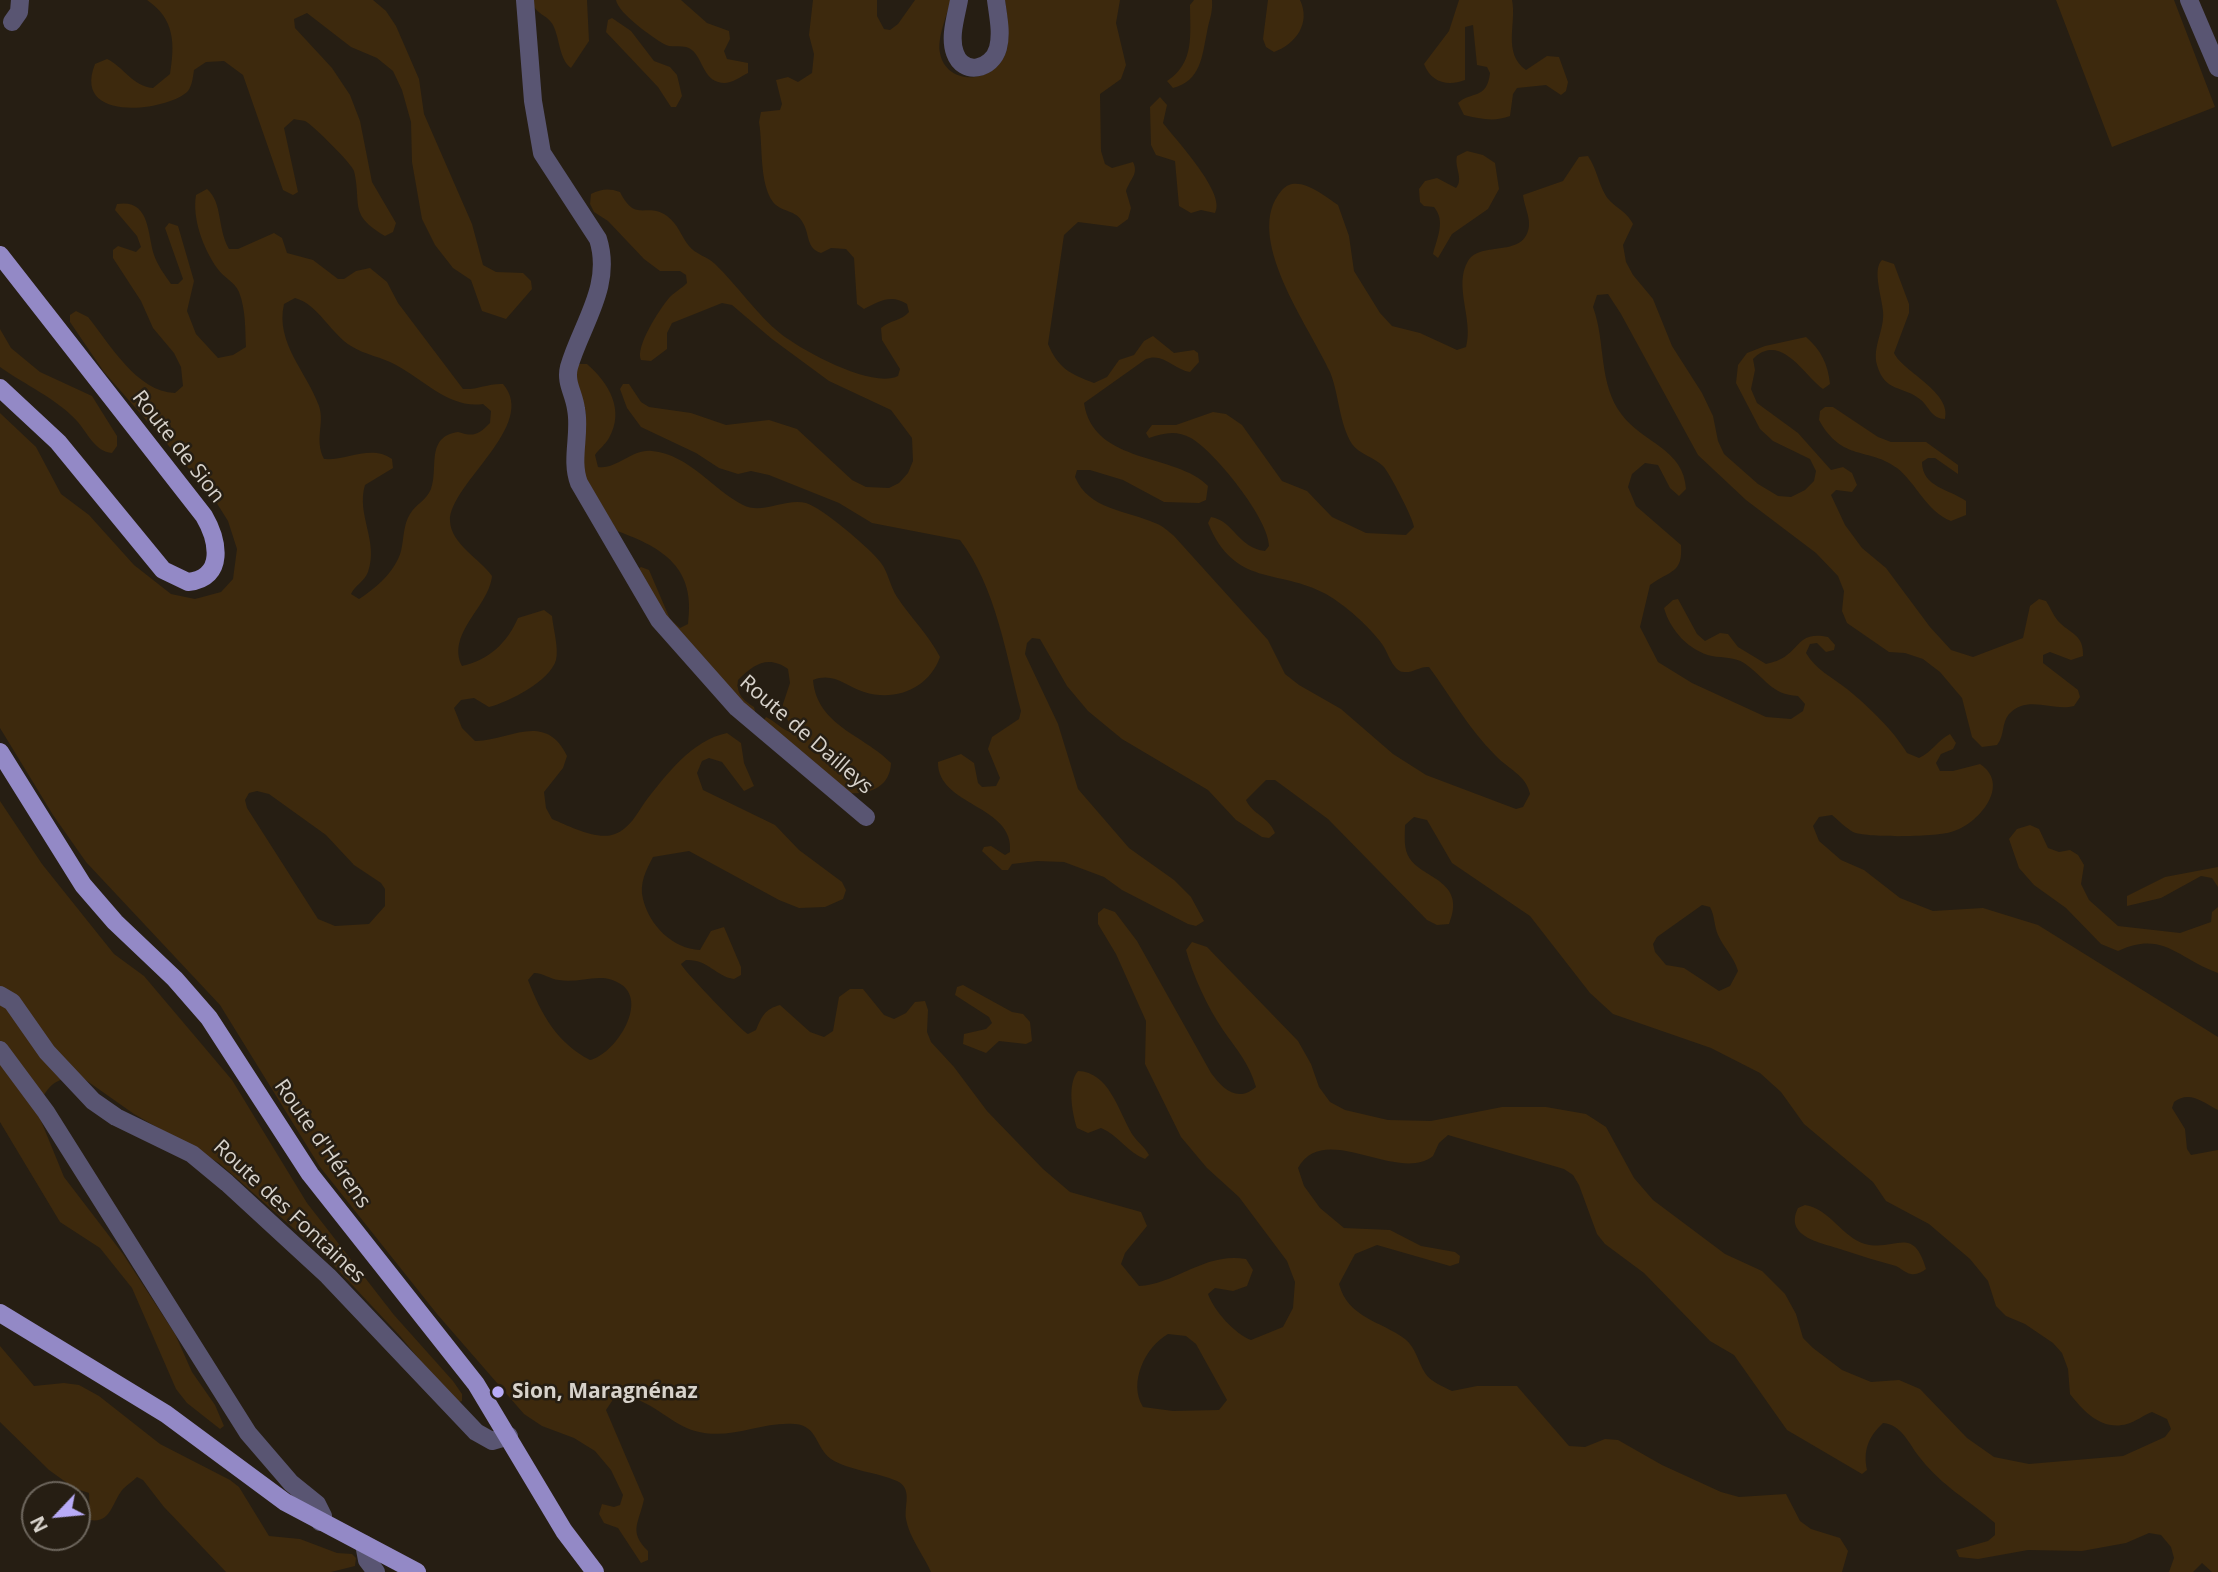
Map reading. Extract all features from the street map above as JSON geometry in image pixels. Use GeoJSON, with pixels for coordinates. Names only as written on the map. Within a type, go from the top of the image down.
{"type":"FeatureCollection","features":[{"type":"Feature","properties":{"kind":"main road","name":"Route de Sion"},"geometry":{"type":"LineString","coordinates":[[0,255],[204,516],[217,548],[216,559],[209,573],[188,582],[168,575],[58,442],[0,388]]}},
{"type":"Feature","properties":{"kind":"main road","name":"Route d'Hérens"},"geometry":{"type":"LineString","coordinates":[[0,752],[83,885],[115,922],[167,972],[209,1018],[310,1174],[454,1355],[509,1436],[564,1531],[595,1572]]}},
{"type":"Feature","properties":{"kind":"main road"},"geometry":{"type":"LineString","coordinates":[[0,1312],[166,1414],[260,1485],[320,1522],[417,1572]]}},
{"type":"Feature","properties":{"kind":"street"},"geometry":{"type":"LineString","coordinates":[[12,22],[19,12],[20,0]]}},
{"type":"Feature","properties":{"kind":"street","name":"Route de Dailleys"},"geometry":{"type":"LineString","coordinates":[[525,0],[533,101],[542,153],[598,239],[602,255],[598,289],[567,376],[578,418],[575,465],[579,483],[659,620],[737,708],[866,817]]}},
{"type":"Feature","properties":{"kind":"street"},"geometry":{"type":"LineString","coordinates":[[959,0],[953,34],[954,51],[961,63],[973,68],[988,64],[998,48],[996,0]]}},
{"type":"Feature","properties":{"kind":"street"},"geometry":{"type":"LineString","coordinates":[[2189,0],[2218,68]]}},
{"type":"Feature","properties":{"kind":"street","name":"Route des Fontaines"},"geometry":{"type":"LineString","coordinates":[[0,995],[12,1002],[47,1052],[93,1101],[116,1117],[192,1154],[328,1276],[477,1432],[492,1441],[509,1436]]}},
{"type":"Feature","properties":{"kind":"street"},"geometry":{"type":"LineString","coordinates":[[0,1050],[46,1112],[248,1433],[291,1483],[317,1504],[322,1511],[320,1522]]}},
{"type":"Feature","properties":{"kind":"street"},"geometry":{"type":"LineString","coordinates":[[364,1544],[367,1560],[376,1572]]}},
{"type":"Feature","properties":{"kind":"shaded area"},"geometry":{"type":"Polygon","coordinates":[[[147,0],[373,0],[386,11],[396,26],[419,79],[424,114],[472,224],[483,265],[496,272],[523,273],[531,281],[532,289],[506,319],[482,311],[471,280],[453,268],[435,245],[422,219],[412,162],[411,122],[402,90],[393,71],[377,58],[351,47],[307,13],[294,19],[295,28],[332,68],[350,95],[360,121],[372,182],[396,223],[393,232],[385,236],[361,215],[352,167],[304,121],[294,119],[284,128],[298,192],[293,195],[283,190],[243,75],[224,61],[206,62],[194,70],[188,91],[162,104],[125,108],[109,104],[97,96],[91,83],[95,64],[107,59],[146,87],[153,88],[170,74],[171,33],[163,15],[147,0]]]}},
{"type":"Feature","properties":{"kind":"shaded area"},"geometry":{"type":"Polygon","coordinates":[[[530,0],[587,0],[589,41],[571,68],[562,54],[553,25],[530,0]]]}},
{"type":"Feature","properties":{"kind":"shaded area"},"geometry":{"type":"Polygon","coordinates":[[[616,0],[681,0],[707,23],[729,31],[730,39],[724,51],[727,59],[748,63],[748,73],[726,83],[712,79],[691,49],[659,41],[629,18],[616,0]]]}},
{"type":"Feature","properties":{"kind":"shaded area"},"geometry":{"type":"Polygon","coordinates":[[[813,0],[877,0],[877,16],[884,29],[890,30],[898,24],[915,0],[951,0],[941,34],[940,53],[944,64],[952,72],[972,77],[994,70],[1002,61],[1007,49],[1008,31],[1005,0],[1120,0],[1116,23],[1126,65],[1121,79],[1100,94],[1101,151],[1105,164],[1112,168],[1133,162],[1134,173],[1126,191],[1131,208],[1128,219],[1117,227],[1078,222],[1064,235],[1048,344],[1056,359],[1066,369],[1094,383],[1107,377],[1119,360],[1134,355],[1144,341],[1153,336],[1174,353],[1194,350],[1198,353],[1199,362],[1190,372],[1158,358],[1146,359],[1084,403],[1091,423],[1103,437],[1119,448],[1177,468],[1208,486],[1206,500],[1199,503],[1164,502],[1123,480],[1090,470],[1077,470],[1075,477],[1081,488],[1099,503],[1158,524],[1174,536],[1268,640],[1285,674],[1299,685],[1341,709],[1393,754],[1426,775],[1516,809],[1523,807],[1530,794],[1525,782],[1495,755],[1477,734],[1429,667],[1400,671],[1370,630],[1326,594],[1308,586],[1259,573],[1231,558],[1219,544],[1208,523],[1211,517],[1219,519],[1248,545],[1265,551],[1269,546],[1267,534],[1251,504],[1226,471],[1191,438],[1170,433],[1149,438],[1146,433],[1152,425],[1176,425],[1213,412],[1226,414],[1242,425],[1282,481],[1307,491],[1332,517],[1366,533],[1406,535],[1414,527],[1386,470],[1352,444],[1344,427],[1330,372],[1283,281],[1269,232],[1271,209],[1282,190],[1295,184],[1310,187],[1338,205],[1349,236],[1354,271],[1380,313],[1392,326],[1420,333],[1457,350],[1466,347],[1468,337],[1462,281],[1468,261],[1482,251],[1520,242],[1526,236],[1529,226],[1523,195],[1563,181],[1579,157],[1588,156],[1606,196],[1633,224],[1623,245],[1626,262],[1653,299],[1672,346],[1702,393],[1713,416],[1718,441],[1724,454],[1758,484],[1778,496],[1791,497],[1805,490],[1814,481],[1816,471],[1810,459],[1773,441],[1760,429],[1736,383],[1738,365],[1747,353],[1765,346],[1806,337],[1811,342],[1823,358],[1830,384],[1823,389],[1792,359],[1773,350],[1763,352],[1753,359],[1755,370],[1751,389],[1757,403],[1798,433],[1831,470],[1843,467],[1852,473],[1857,485],[1852,492],[1836,490],[1831,495],[1845,525],[1862,548],[1886,568],[1930,627],[1951,650],[1973,657],[2023,638],[2030,606],[2039,599],[2046,601],[2058,621],[2079,639],[2083,656],[2071,660],[2050,652],[2043,655],[2043,663],[2078,690],[2080,697],[2074,706],[2032,704],[2016,708],[2009,714],[1997,745],[1982,747],[1972,737],[1962,698],[1940,672],[1923,659],[1905,653],[1889,652],[1847,623],[1842,611],[1844,591],[1838,576],[1816,553],[1746,500],[1698,455],[1621,314],[1608,294],[1597,295],[1593,307],[1609,390],[1614,403],[1631,425],[1678,464],[1684,475],[1686,489],[1679,496],[1670,488],[1658,465],[1645,463],[1632,474],[1628,487],[1636,506],[1681,545],[1680,561],[1674,570],[1650,585],[1640,627],[1658,662],[1692,683],[1766,717],[1791,719],[1803,711],[1805,704],[1798,696],[1775,689],[1740,661],[1712,656],[1688,644],[1676,632],[1664,608],[1678,599],[1697,634],[1705,641],[1720,633],[1728,634],[1738,647],[1766,664],[1786,656],[1808,637],[1828,637],[1835,645],[1834,650],[1826,652],[1817,643],[1810,644],[1806,653],[1810,659],[1872,711],[1907,753],[1919,758],[1950,734],[1956,743],[1953,749],[1941,754],[1936,763],[1940,771],[1953,771],[1980,764],[1993,782],[1988,803],[1980,813],[1961,828],[1951,832],[1901,836],[1860,834],[1850,830],[1832,815],[1819,817],[1813,826],[1819,841],[1841,860],[1864,870],[1900,898],[1933,911],[1983,908],[2038,925],[2218,1037],[2218,1110],[2191,1097],[2174,1102],[2172,1108],[2185,1129],[2187,1149],[2191,1155],[2218,1150],[2218,1572],[2212,1572],[2202,1563],[2193,1572],[2169,1572],[2174,1558],[2171,1547],[2161,1535],[2149,1533],[2126,1543],[2082,1551],[2028,1550],[1978,1559],[1959,1557],[1956,1550],[1988,1541],[1995,1535],[1995,1523],[1938,1477],[1901,1432],[1883,1423],[1878,1428],[1870,1439],[1866,1457],[1867,1470],[1862,1474],[1787,1430],[1734,1355],[1710,1341],[1644,1273],[1605,1244],[1597,1234],[1573,1175],[1564,1169],[1448,1135],[1439,1143],[1433,1156],[1418,1163],[1401,1163],[1343,1150],[1325,1150],[1310,1155],[1298,1168],[1304,1186],[1320,1208],[1344,1228],[1390,1230],[1421,1246],[1455,1252],[1460,1256],[1459,1263],[1450,1266],[1377,1245],[1355,1254],[1339,1284],[1350,1304],[1366,1318],[1405,1339],[1427,1376],[1452,1391],[1477,1386],[1517,1386],[1569,1446],[1585,1447],[1605,1439],[1618,1440],[1662,1465],[1721,1492],[1739,1497],[1786,1494],[1800,1521],[1811,1529],[1840,1538],[1848,1551],[1842,1572],[931,1572],[908,1526],[907,1498],[902,1484],[831,1459],[808,1429],[795,1424],[782,1424],[721,1434],[695,1431],[645,1403],[625,1397],[614,1398],[606,1410],[644,1499],[637,1532],[638,1538],[648,1551],[648,1560],[641,1563],[618,1528],[604,1523],[599,1514],[602,1504],[614,1507],[620,1505],[623,1495],[611,1470],[595,1451],[574,1438],[542,1426],[524,1414],[437,1314],[320,1167],[220,1005],[86,862],[53,815],[0,728],[0,413],[36,447],[61,494],[89,515],[134,565],[171,594],[195,599],[221,592],[233,579],[237,549],[228,521],[211,494],[104,372],[70,322],[70,315],[76,311],[88,317],[115,353],[148,384],[161,391],[175,393],[183,386],[181,367],[174,353],[153,328],[141,301],[113,258],[113,250],[118,246],[136,252],[141,247],[137,236],[115,210],[117,204],[128,204],[141,212],[148,227],[156,259],[171,284],[178,284],[183,279],[165,228],[169,223],[178,226],[194,281],[187,311],[196,334],[218,358],[233,355],[246,347],[245,320],[239,292],[217,268],[200,233],[196,195],[207,189],[216,201],[229,249],[238,249],[274,233],[282,238],[287,253],[313,260],[338,279],[370,268],[387,282],[398,303],[463,389],[503,384],[511,400],[510,418],[502,436],[453,506],[450,521],[455,537],[492,576],[484,598],[464,631],[459,654],[462,666],[489,655],[503,643],[518,618],[544,610],[552,616],[557,655],[546,676],[507,701],[489,707],[474,698],[461,700],[454,708],[462,728],[475,741],[525,732],[548,734],[558,742],[567,756],[563,768],[544,792],[546,808],[552,819],[600,836],[615,834],[624,829],[671,770],[702,743],[727,733],[741,743],[744,763],[754,786],[744,791],[722,762],[709,758],[702,761],[697,773],[703,790],[775,825],[799,850],[842,882],[846,890],[843,899],[825,907],[799,908],[689,851],[653,857],[642,888],[646,909],[651,918],[664,934],[690,949],[700,950],[711,931],[724,927],[741,967],[741,975],[734,979],[727,977],[694,960],[686,960],[681,964],[684,969],[748,1034],[756,1030],[767,1011],[780,1005],[810,1032],[824,1037],[833,1031],[839,997],[850,989],[863,989],[884,1015],[894,1019],[906,1013],[915,1002],[925,1001],[928,1010],[927,1032],[931,1042],[954,1067],[987,1111],[1043,1169],[1070,1192],[1141,1212],[1147,1226],[1125,1253],[1121,1264],[1139,1286],[1166,1280],[1217,1260],[1246,1259],[1253,1270],[1247,1286],[1233,1291],[1215,1288],[1208,1294],[1226,1321],[1238,1333],[1251,1340],[1283,1327],[1293,1308],[1295,1282],[1287,1261],[1239,1197],[1207,1168],[1181,1137],[1145,1064],[1146,1021],[1116,954],[1098,924],[1098,913],[1104,908],[1115,912],[1137,941],[1211,1073],[1231,1092],[1243,1094],[1256,1087],[1246,1064],[1217,1021],[1197,981],[1186,950],[1192,942],[1207,947],[1298,1041],[1311,1064],[1319,1087],[1330,1102],[1345,1110],[1388,1120],[1431,1121],[1502,1107],[1546,1107],[1586,1114],[1606,1127],[1634,1178],[1653,1200],[1725,1254],[1762,1271],[1785,1294],[1796,1314],[1803,1338],[1813,1348],[1842,1370],[1871,1382],[1899,1380],[1920,1389],[1967,1438],[1994,1457],[2029,1464],[2123,1456],[2165,1437],[2171,1429],[2167,1419],[2152,1412],[2130,1423],[2118,1425],[2110,1425],[2094,1418],[2070,1394],[2068,1369],[2062,1353],[2053,1343],[2025,1324],[2006,1316],[1996,1306],[1988,1281],[1970,1259],[1929,1224],[1886,1201],[1873,1182],[1804,1124],[1781,1092],[1760,1073],[1711,1048],[1613,1014],[1590,993],[1530,916],[1452,863],[1427,820],[1414,817],[1405,825],[1405,847],[1416,866],[1448,890],[1453,910],[1449,924],[1437,925],[1427,920],[1328,819],[1275,780],[1266,780],[1246,800],[1275,833],[1269,838],[1262,837],[1236,820],[1208,790],[1122,739],[1088,711],[1067,686],[1040,639],[1032,638],[1027,643],[1025,654],[1058,724],[1078,789],[1129,848],[1174,880],[1191,897],[1204,921],[1196,926],[1188,924],[1122,890],[1104,877],[1064,862],[1012,864],[1008,870],[1002,870],[982,851],[984,847],[991,846],[1005,855],[1010,852],[1008,836],[1001,824],[989,814],[950,788],[941,777],[938,762],[961,754],[974,763],[978,783],[982,787],[996,786],[1000,778],[988,749],[992,737],[1019,719],[1021,711],[991,600],[983,579],[960,540],[872,523],[839,503],[769,475],[751,471],[738,474],[719,468],[696,453],[641,427],[627,408],[620,389],[623,384],[629,384],[641,402],[649,407],[691,413],[726,425],[769,420],[797,429],[852,480],[866,487],[889,488],[899,483],[908,473],[913,461],[912,438],[891,410],[829,381],[732,305],[722,303],[672,323],[667,333],[667,349],[651,361],[641,360],[641,347],[649,329],[669,298],[687,283],[686,275],[680,271],[660,271],[644,259],[608,221],[594,212],[590,204],[591,194],[612,190],[620,192],[626,202],[636,210],[660,212],[674,223],[692,249],[715,264],[763,318],[791,341],[855,373],[886,379],[898,376],[900,369],[882,340],[881,328],[906,315],[909,312],[907,304],[891,299],[864,309],[857,304],[854,258],[846,249],[831,248],[821,253],[816,251],[800,219],[773,202],[765,185],[759,122],[761,112],[780,110],[782,104],[776,80],[788,77],[798,82],[812,73],[814,54],[809,35],[813,0]],[[295,298],[284,304],[282,318],[288,344],[314,393],[321,413],[320,445],[324,459],[376,453],[392,459],[393,468],[365,485],[363,507],[370,539],[371,561],[368,572],[351,594],[359,599],[384,579],[398,559],[408,518],[431,489],[435,454],[441,440],[458,432],[472,435],[479,432],[490,423],[491,411],[483,404],[448,398],[396,365],[351,346],[303,301],[295,298]],[[257,791],[249,793],[245,800],[247,808],[318,919],[335,926],[369,924],[385,906],[385,889],[381,883],[354,865],[326,835],[269,794],[257,791]],[[1702,905],[1657,937],[1653,944],[1655,952],[1666,965],[1684,968],[1719,991],[1730,986],[1738,971],[1718,935],[1710,907],[1702,905]],[[534,973],[528,980],[559,1036],[590,1060],[609,1049],[625,1028],[630,1016],[629,993],[622,985],[607,978],[567,981],[534,973]],[[1168,1334],[1152,1348],[1138,1377],[1137,1387],[1143,1407],[1173,1411],[1219,1410],[1227,1400],[1196,1344],[1186,1336],[1168,1334]]]}},
{"type":"Feature","properties":{"kind":"shaded area"},"geometry":{"type":"Polygon","coordinates":[[[1194,0],[1212,0],[1204,50],[1195,74],[1182,85],[1173,88],[1167,81],[1176,74],[1187,57],[1190,5],[1194,0]]]}},
{"type":"Feature","properties":{"kind":"shaded area"},"geometry":{"type":"Polygon","coordinates":[[[1268,0],[1300,0],[1304,17],[1295,38],[1274,52],[1266,47],[1263,39],[1268,0]]]}},
{"type":"Feature","properties":{"kind":"shaded area"},"geometry":{"type":"Polygon","coordinates":[[[1459,0],[1512,0],[1514,55],[1526,70],[1547,56],[1559,57],[1568,82],[1566,91],[1561,95],[1546,85],[1517,88],[1513,94],[1510,116],[1482,119],[1464,115],[1458,103],[1482,91],[1490,73],[1487,67],[1477,65],[1473,25],[1465,27],[1465,80],[1452,83],[1440,81],[1431,75],[1424,64],[1449,31],[1459,0]]]}},
{"type":"Feature","properties":{"kind":"shaded area"},"geometry":{"type":"Polygon","coordinates":[[[2056,0],[2174,0],[2215,107],[2112,147],[2056,0]]]}},
{"type":"Feature","properties":{"kind":"shaded area"},"geometry":{"type":"Polygon","coordinates":[[[612,18],[631,31],[654,61],[670,67],[677,75],[682,96],[676,107],[671,107],[658,87],[606,32],[608,20],[612,18]]]}},
{"type":"Feature","properties":{"kind":"shaded area"},"geometry":{"type":"Polygon","coordinates":[[[1160,97],[1167,105],[1163,123],[1214,193],[1217,204],[1215,213],[1201,210],[1191,213],[1179,206],[1175,161],[1156,155],[1151,145],[1150,107],[1160,97]]]}},
{"type":"Feature","properties":{"kind":"shaded area"},"geometry":{"type":"Polygon","coordinates":[[[1467,151],[1483,155],[1495,163],[1499,189],[1488,209],[1452,234],[1438,258],[1433,254],[1440,230],[1438,212],[1434,207],[1424,206],[1420,202],[1419,189],[1425,181],[1437,178],[1456,188],[1459,181],[1457,156],[1467,151]]]}},
{"type":"Feature","properties":{"kind":"shaded area"},"geometry":{"type":"Polygon","coordinates":[[[1882,260],[1894,264],[1909,304],[1909,313],[1894,353],[1941,400],[1945,419],[1934,415],[1921,400],[1890,384],[1880,374],[1876,358],[1883,318],[1878,277],[1882,260]]]}},
{"type":"Feature","properties":{"kind":"shaded area"},"geometry":{"type":"Polygon","coordinates":[[[0,329],[11,348],[40,372],[92,396],[117,436],[117,446],[112,453],[96,445],[60,405],[0,367],[0,329]]]}},
{"type":"Feature","properties":{"kind":"shaded area"},"geometry":{"type":"Polygon","coordinates":[[[578,364],[587,364],[595,371],[608,388],[615,407],[614,428],[595,455],[598,467],[611,465],[644,451],[666,454],[689,466],[750,508],[798,502],[813,506],[845,529],[881,563],[897,597],[940,657],[935,668],[928,677],[910,690],[888,695],[864,692],[833,679],[813,680],[816,696],[832,719],[891,763],[887,779],[882,784],[863,793],[847,793],[764,720],[766,717],[791,732],[793,728],[781,710],[790,683],[788,669],[774,663],[762,663],[738,680],[739,693],[754,707],[756,715],[684,656],[637,570],[641,567],[649,570],[670,619],[680,628],[688,624],[689,605],[687,588],[681,574],[662,553],[617,531],[582,471],[586,414],[574,370],[578,364]]]}},
{"type":"Feature","properties":{"kind":"shaded area"},"geometry":{"type":"Polygon","coordinates":[[[1825,407],[1833,407],[1878,437],[1891,442],[1926,442],[1958,465],[1958,474],[1935,458],[1922,462],[1926,477],[1931,482],[1966,501],[1966,515],[1951,521],[1942,517],[1897,468],[1837,442],[1819,420],[1820,411],[1825,407]]]}},
{"type":"Feature","properties":{"kind":"shaded area"},"geometry":{"type":"Polygon","coordinates":[[[0,801],[42,864],[114,954],[144,976],[232,1080],[307,1203],[394,1315],[453,1381],[462,1394],[462,1401],[456,1403],[451,1398],[400,1336],[325,1256],[219,1163],[134,1114],[80,1076],[63,1079],[47,1090],[37,1111],[64,1177],[123,1254],[175,1334],[192,1372],[215,1405],[224,1426],[220,1429],[187,1403],[176,1389],[132,1288],[100,1248],[60,1222],[0,1122],[0,801]]]}},
{"type":"Feature","properties":{"kind":"shaded area"},"geometry":{"type":"Polygon","coordinates":[[[2030,825],[2039,829],[2048,848],[2059,852],[2070,850],[2078,855],[2084,865],[2081,884],[2089,900],[2118,926],[2180,933],[2211,922],[2212,912],[2218,907],[2218,973],[2159,945],[2147,943],[2118,951],[2101,944],[2066,908],[2034,885],[2019,868],[2009,839],[2017,829],[2030,825]]]}},
{"type":"Feature","properties":{"kind":"shaded area"},"geometry":{"type":"Polygon","coordinates":[[[2218,867],[2218,887],[2212,878],[2201,876],[2161,898],[2127,906],[2127,896],[2165,877],[2218,867]]]}},
{"type":"Feature","properties":{"kind":"shaded area"},"geometry":{"type":"Polygon","coordinates":[[[963,985],[1012,1012],[1023,1014],[1030,1022],[1032,1041],[1026,1044],[999,1041],[986,1053],[963,1044],[964,1034],[986,1029],[992,1023],[989,1017],[955,995],[957,987],[963,985]]]}},
{"type":"Feature","properties":{"kind":"shaded area"},"geometry":{"type":"Polygon","coordinates":[[[1078,1071],[1089,1073],[1105,1085],[1132,1134],[1149,1155],[1145,1159],[1101,1128],[1088,1133],[1077,1128],[1072,1107],[1072,1083],[1078,1071]]]}},
{"type":"Feature","properties":{"kind":"shaded area"},"geometry":{"type":"Polygon","coordinates":[[[1805,1205],[1822,1212],[1849,1236],[1865,1244],[1876,1246],[1909,1243],[1921,1255],[1926,1269],[1917,1274],[1909,1273],[1896,1266],[1808,1238],[1796,1226],[1795,1218],[1798,1208],[1805,1205]]]}},
{"type":"Feature","properties":{"kind":"shaded area"},"geometry":{"type":"Polygon","coordinates":[[[0,1346],[34,1386],[64,1383],[79,1385],[99,1396],[160,1444],[230,1480],[239,1487],[269,1536],[300,1539],[337,1553],[352,1554],[356,1558],[355,1566],[331,1572],[226,1572],[164,1507],[143,1480],[137,1477],[119,1494],[107,1515],[102,1519],[91,1520],[91,1481],[64,1481],[49,1470],[0,1422],[0,1346]]]}},
{"type":"Feature","properties":{"kind":"place","name":"Sion, Maragnénaz"},"geometry":{"type":"Point","coordinates":[498,1392]}}]}
